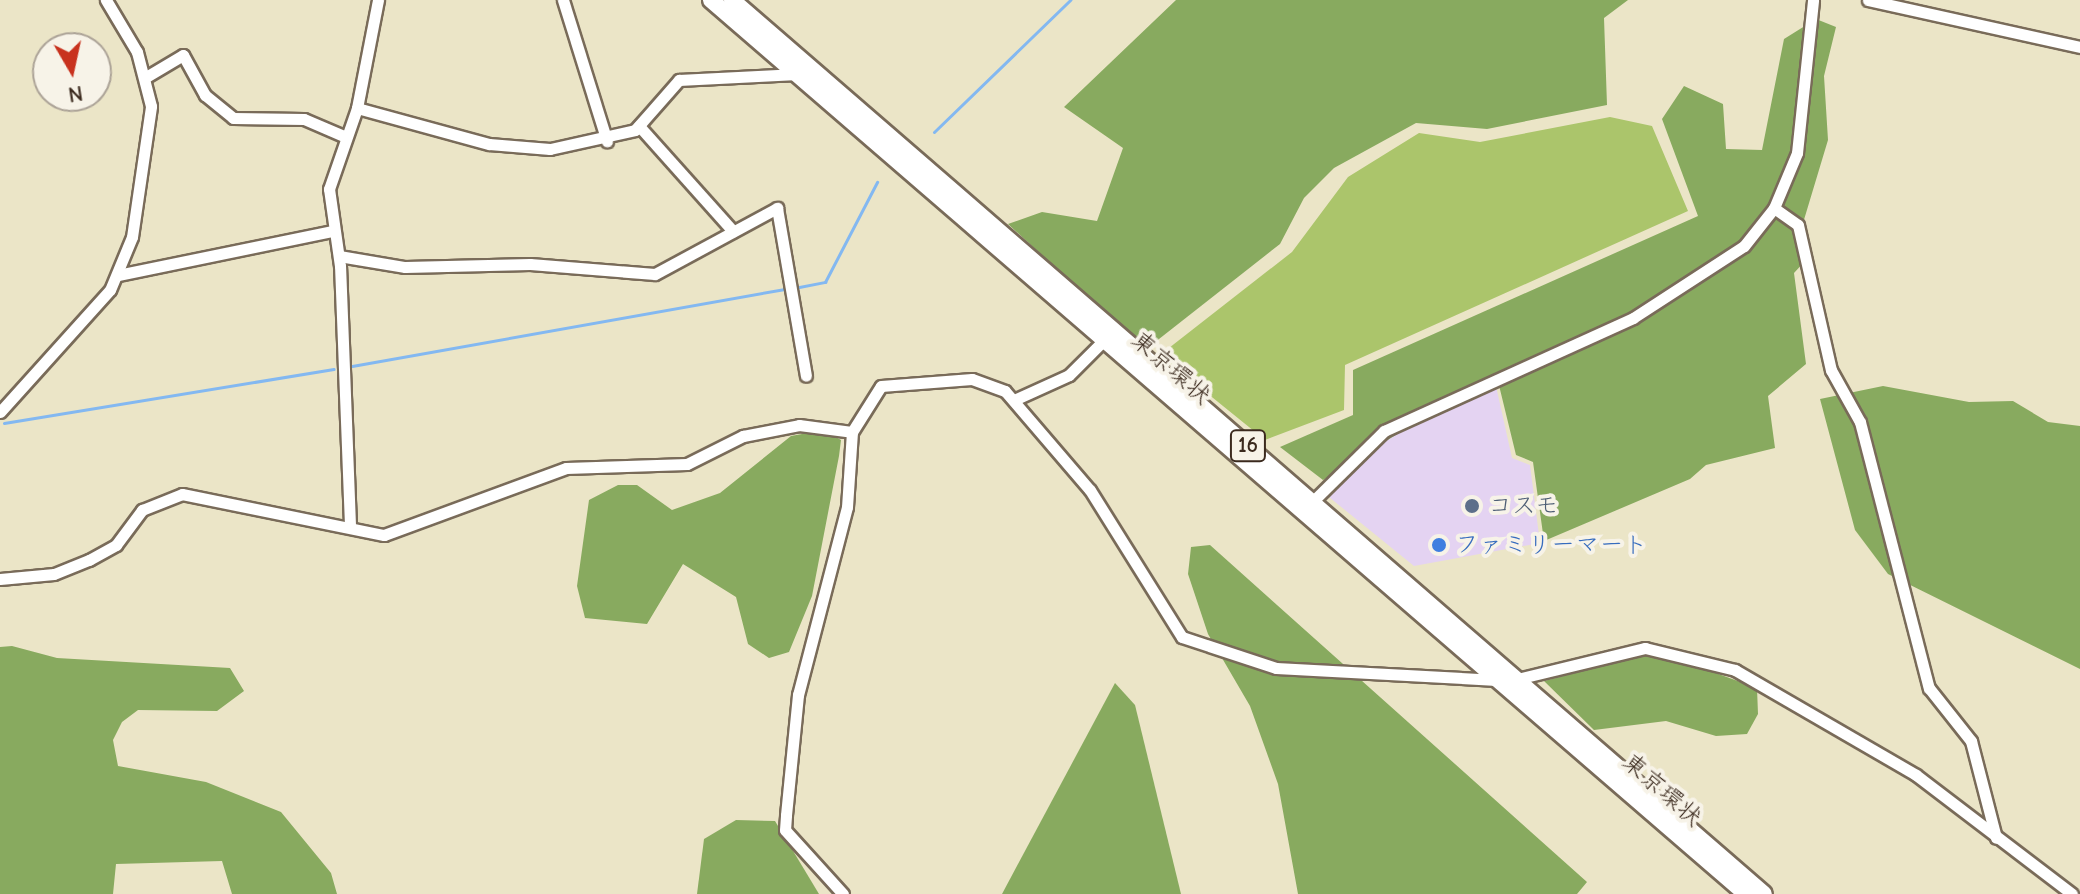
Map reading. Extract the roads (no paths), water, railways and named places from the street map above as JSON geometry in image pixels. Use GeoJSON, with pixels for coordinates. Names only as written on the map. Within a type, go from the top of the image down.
{"type":"FeatureCollection","features":[{"type":"Feature","properties":{"kind":"highway","name":"東京環状"},"geometry":{"type":"LineString","coordinates":[[711,0],[1103,341],[1517,679],[1764,894]]}},
{"type":"Feature","properties":{"kind":"highway","name":"東京環状"},"geometry":{"type":"LineString","coordinates":[[732,0],[1306,507],[1497,680],[1746,894]]}},
{"type":"Feature","properties":{"kind":"highway"},"geometry":{"type":"LineString","coordinates":[[1497,680],[1517,679]]}},
{"type":"Feature","properties":{"kind":"street"},"geometry":{"type":"LineString","coordinates":[[0,412],[118,275],[150,151],[146,77],[106,0]]}},
{"type":"Feature","properties":{"kind":"street"},"geometry":{"type":"LineString","coordinates":[[350,525],[339,256],[332,231],[329,189],[357,108],[378,0]]}},
{"type":"Feature","properties":{"kind":"street"},"geometry":{"type":"LineString","coordinates":[[563,0],[607,141]]}},
{"type":"Feature","properties":{"kind":"street"},"geometry":{"type":"LineString","coordinates":[[1306,507],[1369,440],[1633,318],[1744,246],[1774,208],[1797,153],[1813,0]]}},
{"type":"Feature","properties":{"kind":"street"},"geometry":{"type":"LineString","coordinates":[[1868,0],[2080,47]]}},
{"type":"Feature","properties":{"kind":"street"},"geometry":{"type":"LineString","coordinates":[[146,77],[183,55],[205,95],[233,118],[304,119],[346,137]]}},
{"type":"Feature","properties":{"kind":"street"},"geometry":{"type":"LineString","coordinates":[[357,108],[511,147],[607,141],[639,126],[679,80],[797,74]]}},
{"type":"Feature","properties":{"kind":"street"},"geometry":{"type":"LineString","coordinates":[[639,126],[733,231]]}},
{"type":"Feature","properties":{"kind":"street"},"geometry":{"type":"LineString","coordinates":[[339,256],[405,267],[530,264],[639,276],[777,208],[806,376]]}},
{"type":"Feature","properties":{"kind":"street"},"geometry":{"type":"LineString","coordinates":[[1774,208],[1798,225],[1821,334],[1860,422],[1929,688],[1971,741],[1996,838]]}},
{"type":"Feature","properties":{"kind":"street"},"geometry":{"type":"LineString","coordinates":[[118,275],[332,231]]}},
{"type":"Feature","properties":{"kind":"street"},"geometry":{"type":"LineString","coordinates":[[1014,400],[1069,375],[1103,341]]}},
{"type":"Feature","properties":{"kind":"street"},"geometry":{"type":"LineString","coordinates":[[843,894],[785,830],[798,695],[847,507],[852,432],[881,386],[972,379],[1014,400],[1108,515],[1182,637],[1276,668],[1497,680]]}},
{"type":"Feature","properties":{"kind":"street"},"geometry":{"type":"LineString","coordinates":[[0,579],[54,574],[89,560],[116,545],[142,510],[182,494],[350,525],[361,534],[407,532],[566,468],[687,464],[743,436],[799,425],[852,432]]}},
{"type":"Feature","properties":{"kind":"street"},"geometry":{"type":"LineString","coordinates":[[1517,679],[1645,648],[1709,660],[1916,775],[2072,894]]}},
{"type":"Feature","properties":{"kind":"waterway"},"geometry":{"type":"LineString","coordinates":[[934,132],[1070,0]]}},
{"type":"Feature","properties":{"kind":"waterway"},"geometry":{"type":"LineString","coordinates":[[794,288],[825,282],[877,182]]}},
{"type":"Feature","properties":{"kind":"waterway"},"geometry":{"type":"LineString","coordinates":[[352,366],[786,289]]}},
{"type":"Feature","properties":{"kind":"waterway"},"geometry":{"type":"LineString","coordinates":[[4,423],[334,369]]}},
{"type":"Feature","properties":{"kind":"place","name":"コスモ"},"geometry":{"type":"Point","coordinates":[1472,506]}},
{"type":"Feature","properties":{"kind":"place","name":"ファミリーマート"},"geometry":{"type":"Point","coordinates":[1439,545]}}]}
